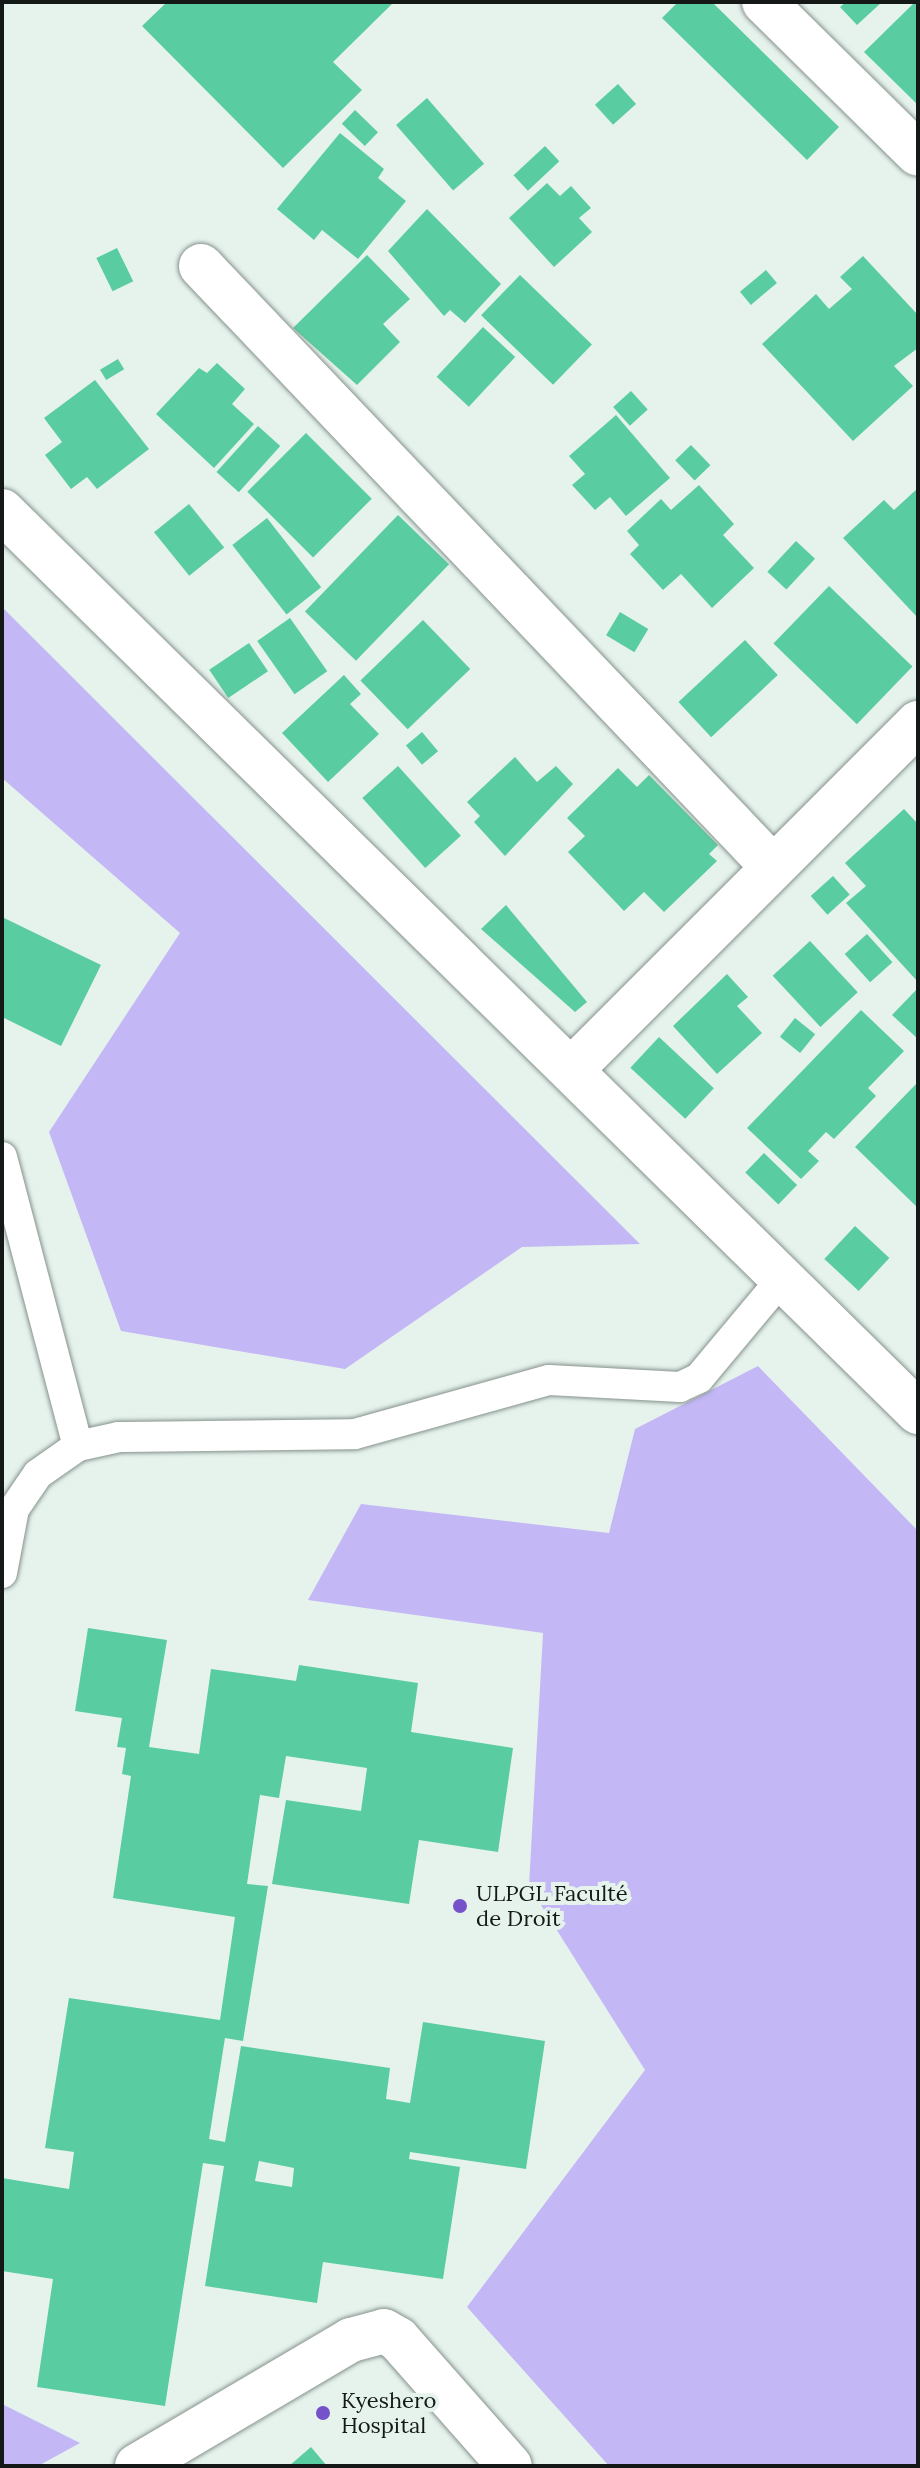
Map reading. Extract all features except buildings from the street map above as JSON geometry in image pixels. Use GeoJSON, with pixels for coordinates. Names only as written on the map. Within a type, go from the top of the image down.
{"type":"FeatureCollection","features":[{"type":"Feature","properties":{"kind":"street"},"geometry":{"type":"LineString","coordinates":[[764,2],[918,154]]}},
{"type":"Feature","properties":{"kind":"street"},"geometry":{"type":"LineString","coordinates":[[201,266],[772,866]]}},
{"type":"Feature","properties":{"kind":"street"},"geometry":{"type":"LineString","coordinates":[[2,511],[571,1070],[786,1274],[918,1412]]}},
{"type":"Feature","properties":{"kind":"street"},"geometry":{"type":"LineString","coordinates":[[571,1070],[918,723]]}},
{"type":"Feature","properties":{"kind":"street"},"geometry":{"type":"LineString","coordinates":[[137,2466],[351,2340],[384,2331],[398,2339],[510,2466]]}},
{"type":"Feature","properties":{"kind":"lane"},"geometry":{"type":"LineString","coordinates":[[2,1157],[78,1446]]}},
{"type":"Feature","properties":{"kind":"lane"},"geometry":{"type":"LineString","coordinates":[[2,1573],[14,1509],[38,1474],[78,1446],[119,1437],[355,1434],[549,1380],[691,1384],[786,1274]]}},
{"type":"Feature","properties":{"kind":"shaded area"},"geometry":{"type":"Polygon","coordinates":[[[2,607],[640,1244],[522,1247],[345,1369],[121,1331],[49,1132],[180,933],[2,778],[2,607]]]}},
{"type":"Feature","properties":{"kind":"shaded area"},"geometry":{"type":"Polygon","coordinates":[[[758,1366],[918,1531],[918,2466],[609,2466],[467,2307],[645,2070],[529,1886],[543,1633],[308,1600],[361,1504],[609,1533],[635,1429],[758,1366]]]}},
{"type":"Feature","properties":{"kind":"shaded area"},"geometry":{"type":"Polygon","coordinates":[[[2,2404],[80,2443],[38,2466],[2,2466],[2,2404]]]}},
{"type":"Feature","properties":{"kind":"place","name":"ULPGL Faculté de Droit"},"geometry":{"type":"Point","coordinates":[460,1906]}},
{"type":"Feature","properties":{"kind":"place","name":"Kyeshero Hospital"},"geometry":{"type":"Point","coordinates":[323,2413]}}]}
